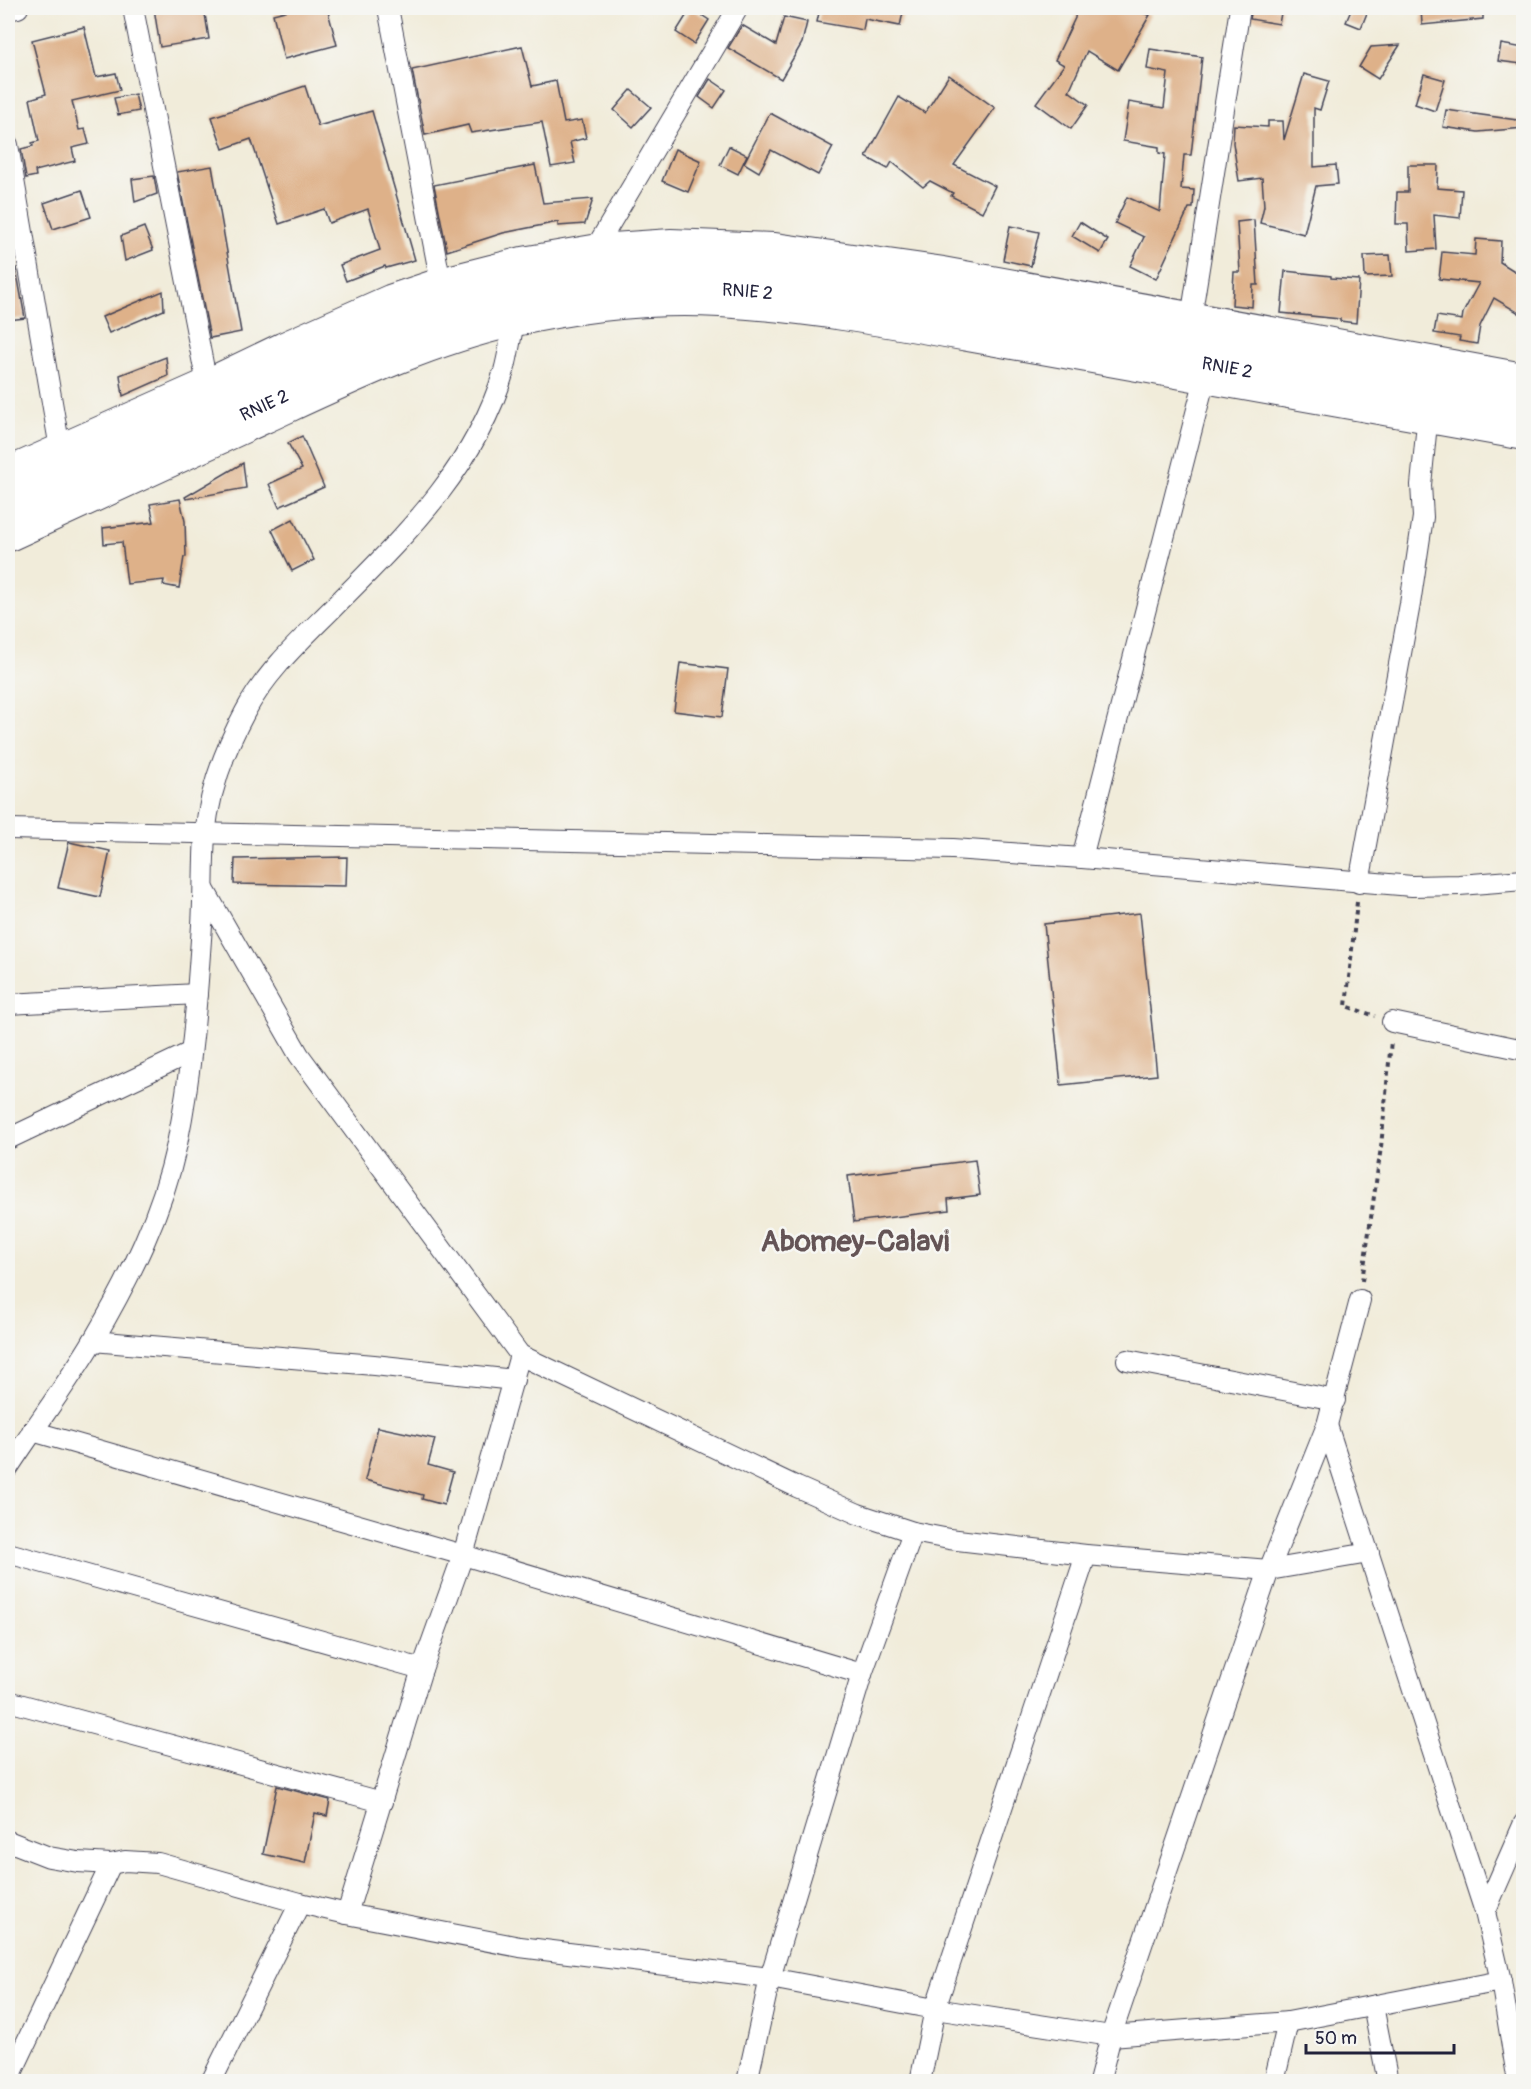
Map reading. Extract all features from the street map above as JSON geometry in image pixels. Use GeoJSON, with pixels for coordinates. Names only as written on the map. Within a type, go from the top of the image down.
{"type":"FeatureCollection","features":[{"type":"Feature","properties":{"kind":"highway","name":"RNIE 2"},"geometry":{"type":"LineString","coordinates":[[8,490],[381,319],[490,283],[547,271],[617,262],[671,259],[801,265],[1199,332],[1523,375]]}},
{"type":"Feature","properties":{"kind":"highway","name":"RNIE 2"},"geometry":{"type":"LineString","coordinates":[[8,523],[374,355],[440,328],[519,305],[617,290],[693,288],[747,291],[802,296],[947,316],[1524,422]]}},
{"type":"Feature","properties":{"kind":"street"},"geometry":{"type":"LineString","coordinates":[[8,10],[18,8]]}},
{"type":"Feature","properties":{"kind":"street"},"geometry":{"type":"LineString","coordinates":[[133,8],[206,379]]}},
{"type":"Feature","properties":{"kind":"street"},"geometry":{"type":"LineString","coordinates":[[388,8],[440,278]]}},
{"type":"Feature","properties":{"kind":"street"},"geometry":{"type":"LineString","coordinates":[[598,244],[738,8]]}},
{"type":"Feature","properties":{"kind":"street"},"geometry":{"type":"LineString","coordinates":[[1192,312],[1240,8]]}},
{"type":"Feature","properties":{"kind":"street"},"geometry":{"type":"LineString","coordinates":[[8,145],[58,443]]}},
{"type":"Feature","properties":{"kind":"street"},"geometry":{"type":"LineString","coordinates":[[8,467],[389,295],[440,278],[522,257],[598,244],[671,239],[774,243],[943,267],[1523,375]]}},
{"type":"Feature","properties":{"kind":"street"},"geometry":{"type":"LineString","coordinates":[[8,542],[361,379],[426,353],[513,327],[612,311],[718,307],[808,315],[1204,382],[1524,440]]}},
{"type":"Feature","properties":{"kind":"street"},"geometry":{"type":"LineString","coordinates":[[8,1468],[93,1341],[132,1268],[161,1203],[177,1143],[191,1052],[197,994],[206,833],[219,774],[229,745],[245,711],[261,686],[282,661],[415,525],[460,467],[481,428],[504,371],[513,327]]}},
{"type":"Feature","properties":{"kind":"street"},"geometry":{"type":"LineString","coordinates":[[1082,858],[1204,382]]}},
{"type":"Feature","properties":{"kind":"street"},"geometry":{"type":"LineString","coordinates":[[1359,883],[1410,604],[1423,517],[1421,485],[1428,423]]}},
{"type":"Feature","properties":{"kind":"street"},"geometry":{"type":"LineString","coordinates":[[8,829],[953,849],[1412,886],[1524,880]]}},
{"type":"Feature","properties":{"kind":"street"},"geometry":{"type":"LineString","coordinates":[[204,889],[299,1055],[520,1355],[797,1487],[858,1514],[913,1532],[949,1539],[1086,1555],[1269,1570],[1369,1552]]}},
{"type":"Feature","properties":{"kind":"street"},"geometry":{"type":"LineString","coordinates":[[8,1004],[197,994]]}},
{"type":"Feature","properties":{"kind":"street"},"geometry":{"type":"LineString","coordinates":[[1392,1022],[1524,1050]]}},
{"type":"Feature","properties":{"kind":"street"},"geometry":{"type":"LineString","coordinates":[[8,1139],[191,1052]]}},
{"type":"Feature","properties":{"kind":"street"},"geometry":{"type":"LineString","coordinates":[[1100,2082],[1111,2036],[1269,1570],[1327,1425],[1360,1300]]}},
{"type":"Feature","properties":{"kind":"street"},"geometry":{"type":"LineString","coordinates":[[93,1341],[514,1380]]}},
{"type":"Feature","properties":{"kind":"street"},"geometry":{"type":"LineString","coordinates":[[347,1914],[422,1669],[463,1555],[520,1355]]}},
{"type":"Feature","properties":{"kind":"street"},"geometry":{"type":"LineString","coordinates":[[1127,1360],[1335,1400]]}},
{"type":"Feature","properties":{"kind":"street"},"geometry":{"type":"LineString","coordinates":[[1327,1425],[1485,1912],[1501,1981],[1515,2021],[1518,2082]]}},
{"type":"Feature","properties":{"kind":"street"},"geometry":{"type":"LineString","coordinates":[[32,1431],[463,1555],[862,1674]]}},
{"type":"Feature","properties":{"kind":"street"},"geometry":{"type":"LineString","coordinates":[[747,2082],[770,1978],[862,1674],[913,1532]]}},
{"type":"Feature","properties":{"kind":"street"},"geometry":{"type":"LineString","coordinates":[[8,1553],[422,1669]]}},
{"type":"Feature","properties":{"kind":"street"},"geometry":{"type":"LineString","coordinates":[[920,2082],[936,2009],[1086,1555]]}},
{"type":"Feature","properties":{"kind":"street"},"geometry":{"type":"LineString","coordinates":[[8,1701],[382,1802]]}},
{"type":"Feature","properties":{"kind":"street"},"geometry":{"type":"LineString","coordinates":[[1485,1912],[1524,1823]]}},
{"type":"Feature","properties":{"kind":"street"},"geometry":{"type":"LineString","coordinates":[[8,1841],[49,1857],[78,1862],[158,1863],[347,1914],[520,1947],[770,1978],[936,2009],[1111,2036],[1288,2022],[1501,1981]]}},
{"type":"Feature","properties":{"kind":"street"},"geometry":{"type":"LineString","coordinates":[[8,2081],[111,1864]]}},
{"type":"Feature","properties":{"kind":"street"},"geometry":{"type":"LineString","coordinates":[[212,2082],[300,1903]]}},
{"type":"Feature","properties":{"kind":"street"},"geometry":{"type":"LineString","coordinates":[[1373,2006],[1388,2082]]}},
{"type":"Feature","properties":{"kind":"street"},"geometry":{"type":"LineString","coordinates":[[1274,2082],[1288,2022]]}},
{"type":"Feature","properties":{"kind":"path"},"geometry":{"type":"LineString","coordinates":[[1359,883],[1346,1006],[1392,1022],[1381,1147],[1360,1300]]}},
{"type":"Feature","properties":{"kind":"building"},"geometry":{"type":"Polygon","coordinates":[[[154,8],[204,8],[209,39],[160,47],[154,8]]]}},
{"type":"Feature","properties":{"kind":"building"},"geometry":{"type":"Polygon","coordinates":[[[297,8],[327,8],[337,45],[284,59],[273,14],[297,8]]]}},
{"type":"Feature","properties":{"kind":"building"},"geometry":{"type":"Polygon","coordinates":[[[691,8],[709,20],[694,44],[676,32],[691,8]]]}},
{"type":"Feature","properties":{"kind":"building"},"geometry":{"type":"Polygon","coordinates":[[[820,8],[904,8],[900,26],[865,19],[863,30],[817,22],[820,8]]]}},
{"type":"Feature","properties":{"kind":"building"},"geometry":{"type":"Polygon","coordinates":[[[1076,8],[1122,8],[1150,15],[1118,70],[1087,51],[1069,91],[1088,105],[1071,129],[1036,103],[1064,65],[1055,60],[1075,18],[1076,8]]]}},
{"type":"Feature","properties":{"kind":"building"},"geometry":{"type":"Polygon","coordinates":[[[1252,8],[1282,8],[1279,24],[1250,19],[1252,8]]]}},
{"type":"Feature","properties":{"kind":"building"},"geometry":{"type":"Polygon","coordinates":[[[1352,8],[1369,8],[1361,28],[1346,22],[1352,8]]]}},
{"type":"Feature","properties":{"kind":"building"},"geometry":{"type":"Polygon","coordinates":[[[1421,8],[1483,8],[1483,19],[1422,25],[1421,8]]]}},
{"type":"Feature","properties":{"kind":"building"},"geometry":{"type":"Polygon","coordinates":[[[784,17],[807,22],[802,43],[781,79],[728,48],[742,25],[776,45],[784,17]]]}},
{"type":"Feature","properties":{"kind":"building"},"geometry":{"type":"Polygon","coordinates":[[[84,27],[96,77],[116,73],[120,90],[72,101],[79,130],[85,129],[89,144],[72,148],[75,161],[35,171],[36,176],[26,178],[21,149],[33,146],[32,143],[39,141],[30,99],[46,94],[32,40],[84,27]]]}},
{"type":"Feature","properties":{"kind":"building"},"geometry":{"type":"Polygon","coordinates":[[[1501,44],[1524,48],[1522,64],[1498,61],[1501,44]]]}},
{"type":"Feature","properties":{"kind":"building"},"geometry":{"type":"Polygon","coordinates":[[[1400,45],[1378,79],[1359,67],[1371,47],[1400,45]]]}},
{"type":"Feature","properties":{"kind":"building"},"geometry":{"type":"Polygon","coordinates":[[[522,46],[532,86],[556,81],[564,123],[582,120],[586,138],[570,142],[575,163],[551,167],[542,122],[471,133],[468,125],[425,135],[412,70],[522,46]]]}},
{"type":"Feature","properties":{"kind":"building"},"geometry":{"type":"Polygon","coordinates":[[[1150,49],[1202,57],[1191,155],[1184,155],[1181,189],[1194,190],[1193,208],[1189,208],[1156,279],[1130,266],[1144,237],[1115,223],[1127,197],[1160,212],[1165,154],[1159,153],[1159,147],[1123,141],[1129,102],[1164,108],[1168,73],[1147,69],[1150,49]]]}},
{"type":"Feature","properties":{"kind":"building"},"geometry":{"type":"Polygon","coordinates":[[[1304,74],[1329,81],[1320,110],[1314,108],[1314,167],[1336,165],[1338,184],[1316,186],[1304,234],[1260,223],[1264,206],[1262,178],[1239,181],[1233,143],[1234,125],[1268,127],[1268,121],[1283,121],[1284,140],[1304,74]]]}},
{"type":"Feature","properties":{"kind":"building"},"geometry":{"type":"Polygon","coordinates":[[[1424,74],[1445,80],[1435,111],[1415,104],[1424,74]]]}},
{"type":"Feature","properties":{"kind":"building"},"geometry":{"type":"Polygon","coordinates":[[[949,75],[995,108],[954,165],[995,186],[982,212],[951,196],[953,193],[930,181],[923,187],[892,162],[888,169],[866,157],[899,97],[925,113],[949,75]]]}},
{"type":"Feature","properties":{"kind":"building"},"geometry":{"type":"Polygon","coordinates":[[[710,79],[726,90],[714,108],[699,97],[710,79]]]}},
{"type":"Feature","properties":{"kind":"building"},"geometry":{"type":"Polygon","coordinates":[[[305,86],[318,126],[372,111],[415,260],[386,268],[385,266],[346,281],[340,265],[380,250],[368,209],[329,223],[324,209],[279,224],[251,139],[223,149],[212,117],[305,86]]]}},
{"type":"Feature","properties":{"kind":"building"},"geometry":{"type":"Polygon","coordinates":[[[631,90],[651,107],[633,127],[614,110],[631,90]]]}},
{"type":"Feature","properties":{"kind":"building"},"geometry":{"type":"Polygon","coordinates":[[[135,94],[139,111],[118,115],[114,98],[135,94]]]}},
{"type":"Feature","properties":{"kind":"building"},"geometry":{"type":"Polygon","coordinates":[[[1446,110],[1524,121],[1524,128],[1478,132],[1443,127],[1446,110]]]}},
{"type":"Feature","properties":{"kind":"building"},"geometry":{"type":"Polygon","coordinates":[[[770,113],[833,147],[818,175],[771,150],[759,172],[744,163],[770,113]]]}},
{"type":"Feature","properties":{"kind":"building"},"geometry":{"type":"Polygon","coordinates":[[[729,146],[747,155],[738,174],[720,165],[729,146]]]}},
{"type":"Feature","properties":{"kind":"building"},"geometry":{"type":"Polygon","coordinates":[[[675,149],[701,161],[688,192],[662,181],[675,149]]]}},
{"type":"Feature","properties":{"kind":"building"},"geometry":{"type":"Polygon","coordinates":[[[535,165],[543,203],[593,199],[585,224],[558,226],[558,222],[503,233],[447,251],[434,185],[535,165]]]}},
{"type":"Feature","properties":{"kind":"building"},"geometry":{"type":"Polygon","coordinates":[[[1408,165],[1438,165],[1437,188],[1462,190],[1460,218],[1434,215],[1436,249],[1409,251],[1408,224],[1396,224],[1397,192],[1408,192],[1408,165]]]}},
{"type":"Feature","properties":{"kind":"building"},"geometry":{"type":"Polygon","coordinates":[[[212,166],[241,332],[210,338],[177,172],[212,166]]]}},
{"type":"Feature","properties":{"kind":"building"},"geometry":{"type":"Polygon","coordinates":[[[154,176],[157,194],[135,202],[132,179],[154,176]]]}},
{"type":"Feature","properties":{"kind":"building"},"geometry":{"type":"Polygon","coordinates":[[[82,190],[91,217],[53,229],[44,203],[82,190]]]}},
{"type":"Feature","properties":{"kind":"building"},"geometry":{"type":"Polygon","coordinates":[[[1254,220],[1258,285],[1253,285],[1252,307],[1232,305],[1234,272],[1240,272],[1237,222],[1254,220]]]}},
{"type":"Feature","properties":{"kind":"building"},"geometry":{"type":"Polygon","coordinates":[[[1080,222],[1108,240],[1100,253],[1072,236],[1080,222]]]}},
{"type":"Feature","properties":{"kind":"building"},"geometry":{"type":"Polygon","coordinates":[[[1010,226],[1039,232],[1031,266],[1003,260],[1010,226]]]}},
{"type":"Feature","properties":{"kind":"building"},"geometry":{"type":"Polygon","coordinates":[[[144,227],[153,250],[125,261],[121,236],[144,227]]]}},
{"type":"Feature","properties":{"kind":"building"},"geometry":{"type":"Polygon","coordinates":[[[1476,239],[1501,241],[1500,262],[1524,277],[1524,316],[1494,298],[1480,326],[1477,344],[1459,341],[1460,337],[1434,333],[1437,316],[1462,320],[1463,313],[1479,283],[1439,279],[1442,252],[1475,255],[1476,239]]]}},
{"type":"Feature","properties":{"kind":"building"},"geometry":{"type":"Polygon","coordinates":[[[1390,255],[1392,276],[1365,277],[1364,256],[1390,255]]]}},
{"type":"Feature","properties":{"kind":"building"},"geometry":{"type":"Polygon","coordinates":[[[8,268],[16,268],[25,318],[8,320],[8,268]]]}},
{"type":"Feature","properties":{"kind":"building"},"geometry":{"type":"Polygon","coordinates":[[[1285,271],[1359,280],[1356,323],[1340,321],[1340,319],[1281,313],[1285,271]]]}},
{"type":"Feature","properties":{"kind":"building"},"geometry":{"type":"Polygon","coordinates":[[[163,291],[164,310],[109,333],[102,317],[163,291]]]}},
{"type":"Feature","properties":{"kind":"building"},"geometry":{"type":"Polygon","coordinates":[[[166,357],[168,376],[123,396],[120,375],[166,357]]]}},
{"type":"Feature","properties":{"kind":"building"},"geometry":{"type":"Polygon","coordinates":[[[302,436],[324,487],[279,507],[269,484],[302,469],[288,443],[302,436]]]}},
{"type":"Feature","properties":{"kind":"building"},"geometry":{"type":"Polygon","coordinates":[[[243,463],[246,488],[186,499],[185,497],[243,463]]]}},
{"type":"Feature","properties":{"kind":"building"},"geometry":{"type":"Polygon","coordinates":[[[180,499],[185,521],[186,557],[184,557],[179,588],[163,585],[164,580],[127,584],[122,542],[104,544],[103,528],[154,522],[150,504],[180,499]]]}},
{"type":"Feature","properties":{"kind":"building"},"geometry":{"type":"Polygon","coordinates":[[[293,519],[314,560],[292,571],[272,530],[293,519]]]}},
{"type":"Feature","properties":{"kind":"building"},"geometry":{"type":"Polygon","coordinates":[[[680,663],[728,669],[722,717],[674,711],[680,663]]]}},
{"type":"Feature","properties":{"kind":"building"},"geometry":{"type":"Polygon","coordinates":[[[69,842],[110,851],[100,897],[58,888],[69,842]]]}},
{"type":"Feature","properties":{"kind":"building"},"geometry":{"type":"Polygon","coordinates":[[[347,857],[346,886],[234,884],[235,859],[347,857]]]}},
{"type":"Feature","properties":{"kind":"building"},"geometry":{"type":"Polygon","coordinates":[[[1140,913],[1157,1075],[1061,1085],[1044,924],[1140,913]]]}},
{"type":"Feature","properties":{"kind":"building"},"geometry":{"type":"Polygon","coordinates":[[[975,1160],[980,1195],[948,1199],[949,1210],[854,1222],[848,1176],[975,1160]]]}},
{"type":"Feature","properties":{"kind":"building"},"geometry":{"type":"Polygon","coordinates":[[[378,1427],[435,1439],[428,1465],[453,1472],[444,1505],[422,1499],[423,1495],[365,1480],[378,1427]]]}},
{"type":"Feature","properties":{"kind":"building"},"geometry":{"type":"Polygon","coordinates":[[[277,1786],[330,1800],[327,1816],[315,1813],[305,1863],[263,1854],[277,1786]]]}},
{"type":"Feature","properties":{"kind":"district","name":"Abomey-Calavi"},"geometry":{"type":"Point","coordinates":[855,1241]}}]}
